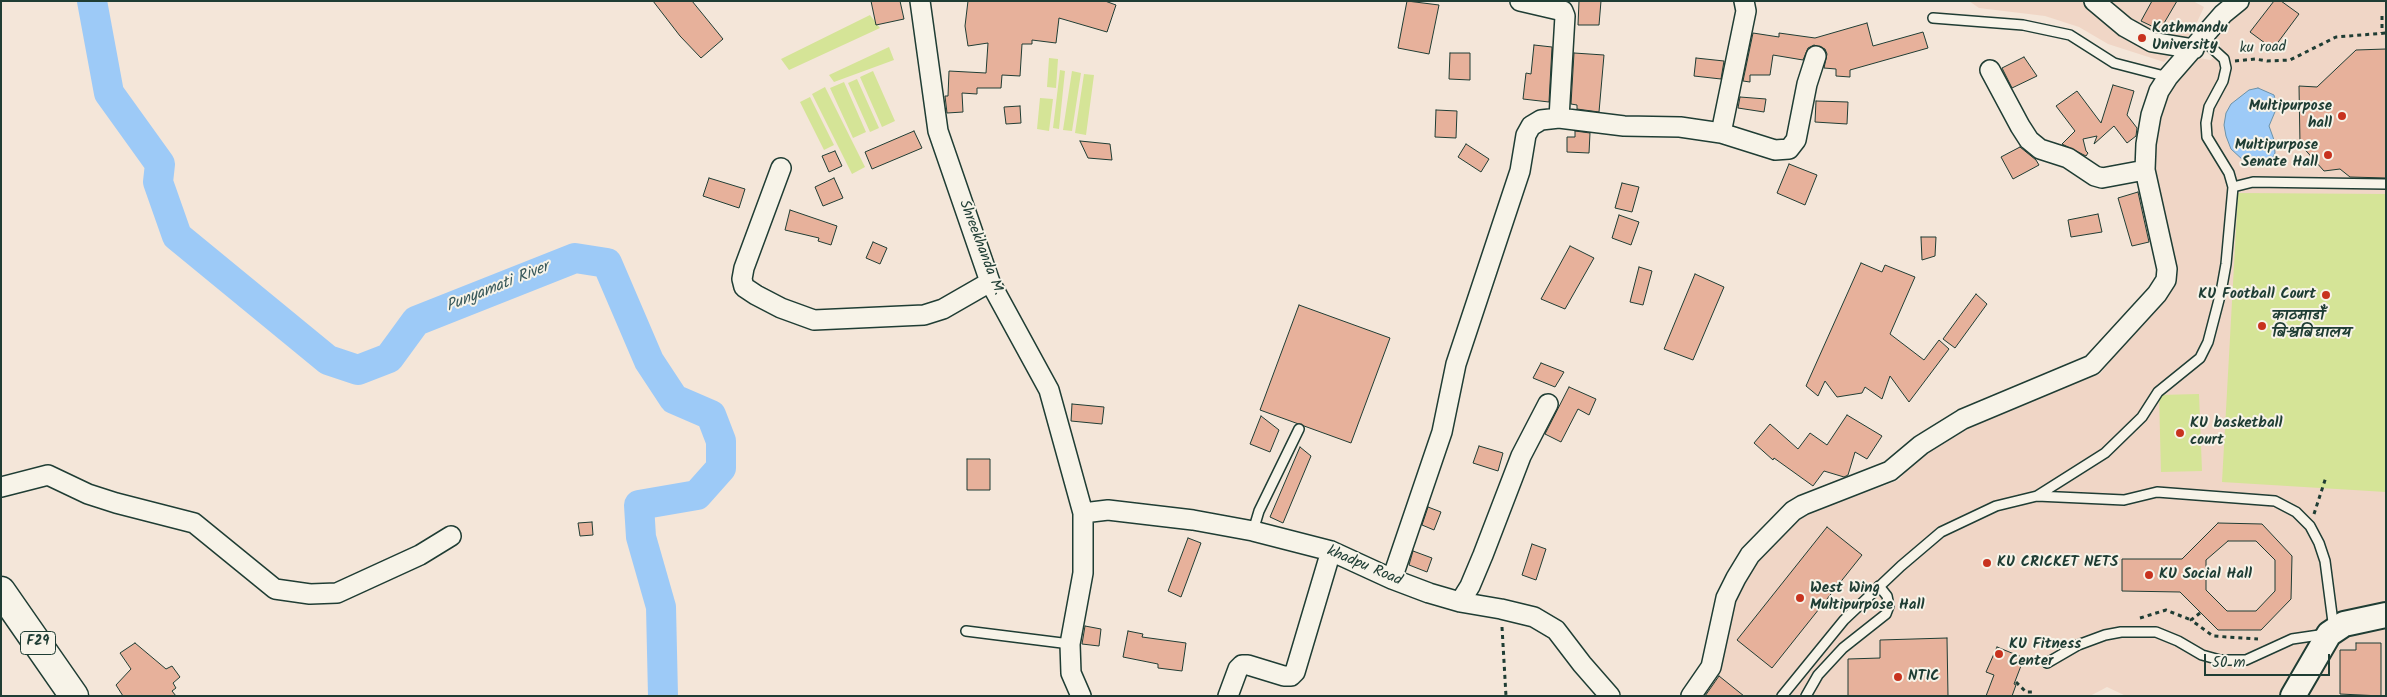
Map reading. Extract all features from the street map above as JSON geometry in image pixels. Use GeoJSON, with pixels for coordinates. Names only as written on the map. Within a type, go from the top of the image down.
{"type":"FeatureCollection","features":[{"type":"Feature","properties":{"kind":"main road","name":"F29"},"geometry":{"type":"LineString","coordinates":[[1,591],[74,696]]}},
{"type":"Feature","properties":{"kind":"street","name":"Shreekhanda M."},"geometry":{"type":"LineString","coordinates":[[920,1],[938,132],[990,282],[1049,390],[1083,513],[1084,573],[1070,644],[1071,673],[1081,696]]}},
{"type":"Feature","properties":{"kind":"street"},"geometry":{"type":"LineString","coordinates":[[1520,1],[1565,6],[1566,26],[1559,118]]}},
{"type":"Feature","properties":{"kind":"street"},"geometry":{"type":"LineString","coordinates":[[1721,133],[1746,11],[1744,1]]}},
{"type":"Feature","properties":{"kind":"street"},"geometry":{"type":"LineString","coordinates":[[2094,1],[2125,27],[2152,42],[2198,44]]}},
{"type":"Feature","properties":{"kind":"street"},"geometry":{"type":"LineString","coordinates":[[1691,696],[1711,666],[1726,598],[1736,578],[1750,555],[1793,511],[1803,505],[1890,471],[1921,445],[1963,419],[2092,365],[2157,294],[2166,280],[2167,269],[2145,170],[2146,144],[2151,115],[2159,91],[2168,77],[2223,14],[2240,1]]}},
{"type":"Feature","properties":{"kind":"street"},"geometry":{"type":"LineString","coordinates":[[1392,579],[1442,432],[1456,364],[1520,171],[1526,135],[1530,126],[1541,120],[1559,118],[1624,126],[1680,127],[1721,133],[1775,150],[1789,150],[1796,140],[1807,84],[1816,56]]}},
{"type":"Feature","properties":{"kind":"street"},"geometry":{"type":"LineString","coordinates":[[1990,70],[2020,126],[2029,140],[2040,149],[2068,158],[2094,176],[2102,178],[2145,170]]}},
{"type":"Feature","properties":{"kind":"street"},"geometry":{"type":"LineString","coordinates":[[781,168],[744,268],[742,279],[744,287],[756,295],[781,308],[814,320],[924,315],[944,309],[990,282]]}},
{"type":"Feature","properties":{"kind":"street"},"geometry":{"type":"LineString","coordinates":[[1460,602],[1470,586],[1483,555],[1521,456],[1548,404]]}},
{"type":"Feature","properties":{"kind":"street"},"geometry":{"type":"LineString","coordinates":[[1,488],[48,475],[97,497],[194,523],[275,589],[310,594],[337,593],[420,555],[450,536]]}},
{"type":"Feature","properties":{"kind":"street","name":"khadpu Road"},"geometry":{"type":"LineString","coordinates":[[1083,513],[1108,510],[1193,520],[1253,531],[1331,551],[1392,579],[1460,602],[1534,617],[1556,630],[1610,696]]}},
{"type":"Feature","properties":{"kind":"street"},"geometry":{"type":"LineString","coordinates":[[1228,696],[1238,669],[1242,665],[1248,665],[1284,676],[1291,676],[1295,672],[1331,551]]}},
{"type":"Feature","properties":{"kind":"street"},"geometry":{"type":"LineString","coordinates":[[2293,696],[2332,633],[2344,624],[2386,615]]}},
{"type":"Feature","properties":{"kind":"lane"},"geometry":{"type":"LineString","coordinates":[[1932,18],[2023,26],[2070,35],[2114,63],[2168,77]]}},
{"type":"Feature","properties":{"kind":"lane"},"geometry":{"type":"LineString","coordinates":[[2037,496],[2111,448],[2142,417],[2158,392],[2200,358],[2208,342],[2226,264],[2233,187],[2229,173],[2207,137],[2206,123],[2209,107],[2223,81],[2225,63],[2224,59],[2198,44]]}},
{"type":"Feature","properties":{"kind":"lane"},"geometry":{"type":"LineString","coordinates":[[2233,187],[2253,182],[2386,184]]}},
{"type":"Feature","properties":{"kind":"lane"},"geometry":{"type":"LineString","coordinates":[[1253,531],[1258,511],[1299,429]]}},
{"type":"Feature","properties":{"kind":"lane"},"geometry":{"type":"LineString","coordinates":[[1782,696],[1844,620],[1879,586],[1941,532],[1996,506],[2037,496],[2124,500],[2157,492],[2275,502],[2296,512],[2310,526],[2325,561],[2332,633],[2292,639],[2246,660],[2220,660],[2202,655],[2178,641],[2156,632],[2121,632],[2105,635],[2078,645],[2047,663]]}},
{"type":"Feature","properties":{"kind":"lane"},"geometry":{"type":"LineString","coordinates":[[1806,696],[1818,675],[1843,648],[1886,614],[1889,606],[1887,596],[1879,586]]}},
{"type":"Feature","properties":{"kind":"lane"},"geometry":{"type":"LineString","coordinates":[[966,630],[1070,644]]}},
{"type":"Feature","properties":{"kind":"path"},"geometry":{"type":"LineString","coordinates":[[2382,16],[2384,33]]}},
{"type":"Feature","properties":{"kind":"path","name":"ku road"},"geometry":{"type":"LineString","coordinates":[[2225,63],[2245,59],[2267,61],[2290,60],[2336,37],[2384,33]]}},
{"type":"Feature","properties":{"kind":"path"},"geometry":{"type":"LineString","coordinates":[[2310,526],[2326,477]]}},
{"type":"Feature","properties":{"kind":"path"},"geometry":{"type":"LineString","coordinates":[[1501,609],[1506,696]]}},
{"type":"Feature","properties":{"kind":"path"},"geometry":{"type":"LineString","coordinates":[[2121,632],[2134,620],[2160,611],[2174,612],[2191,620],[2212,636],[2258,640],[2266,637]]}},
{"type":"Feature","properties":{"kind":"path"},"geometry":{"type":"LineString","coordinates":[[2191,620],[2200,613]]}},
{"type":"Feature","properties":{"kind":"path"},"geometry":{"type":"LineString","coordinates":[[2016,682],[2026,692],[2032,692]]}},
{"type":"Feature","properties":{"kind":"shaded area","name":"Kathmandu University"},"geometry":{"type":"Polygon","coordinates":[[[1969,1],[2193,1],[2204,7],[2193,31],[2164,62],[2108,44],[2079,27],[2045,16],[1979,8],[1969,1]]]}},
{"type":"Feature","properties":{"kind":"shaded area","name":"काठमाडौँ बिश्वबिद्यालय"},"geometry":{"type":"Polygon","coordinates":[[[2247,1],[2386,1],[2386,696],[2126,696],[2107,687],[2090,696],[1698,696],[1736,585],[1796,518],[1899,480],[1911,464],[1988,416],[2100,374],[2175,279],[2150,171],[2164,94],[2199,58],[2211,60],[2221,47],[2213,35],[2247,1]]]}},
{"type":"Feature","properties":{"kind":"green space"},"geometry":{"type":"Polygon","coordinates":[[[870,15],[880,28],[789,70],[781,59],[870,15]]]}},
{"type":"Feature","properties":{"kind":"green space"},"geometry":{"type":"Polygon","coordinates":[[[889,47],[894,60],[834,82],[829,75],[889,47]]]}},
{"type":"Feature","properties":{"kind":"green space"},"geometry":{"type":"Polygon","coordinates":[[[1049,58],[1058,59],[1056,88],[1047,87],[1049,58]]]}},
{"type":"Feature","properties":{"kind":"green space"},"geometry":{"type":"Polygon","coordinates":[[[1060,70],[1065,71],[1059,129],[1053,128],[1060,70]]]}},
{"type":"Feature","properties":{"kind":"green space"},"geometry":{"type":"Polygon","coordinates":[[[873,71],[895,121],[882,127],[860,77],[873,71]]]}},
{"type":"Feature","properties":{"kind":"green space"},"geometry":{"type":"Polygon","coordinates":[[[1072,71],[1081,73],[1072,131],[1063,130],[1072,71]]]}},
{"type":"Feature","properties":{"kind":"green space"},"geometry":{"type":"Polygon","coordinates":[[[1084,74],[1094,75],[1086,135],[1075,133],[1084,74]]]}},
{"type":"Feature","properties":{"kind":"green space"},"geometry":{"type":"Polygon","coordinates":[[[857,79],[879,128],[870,132],[848,83],[857,79]]]}},
{"type":"Feature","properties":{"kind":"green space"},"geometry":{"type":"Polygon","coordinates":[[[844,82],[866,132],[853,138],[830,88],[844,82]]]}},
{"type":"Feature","properties":{"kind":"green space"},"geometry":{"type":"Polygon","coordinates":[[[825,87],[865,167],[852,174],[812,94],[825,87]]]}},
{"type":"Feature","properties":{"kind":"green space"},"geometry":{"type":"Polygon","coordinates":[[[810,97],[834,145],[824,150],[800,102],[810,97]]]}},
{"type":"Feature","properties":{"kind":"green space"},"geometry":{"type":"Polygon","coordinates":[[[1040,98],[1053,99],[1049,131],[1037,129],[1040,98]]]}},
{"type":"Feature","properties":{"kind":"green space"},"geometry":{"type":"Polygon","coordinates":[[[2238,193],[2386,194],[2386,492],[2222,482],[2238,193]]]}},
{"type":"Feature","properties":{"kind":"green space","name":"KU basketball court"},"geometry":{"type":"Polygon","coordinates":[[[2199,394],[2202,471],[2161,472],[2159,395],[2199,394]]]}},
{"type":"Feature","properties":{"kind":"water"},"geometry":{"type":"Polygon","coordinates":[[[2258,88],[2274,95],[2277,107],[2269,126],[2274,140],[2275,153],[2272,159],[2258,164],[2244,161],[2231,149],[2224,125],[2226,113],[2231,104],[2249,90],[2258,88]]]}},
{"type":"Feature","properties":{"kind":"building"},"geometry":{"type":"Polygon","coordinates":[[[653,1],[692,1],[723,39],[701,58],[680,36],[653,1]]]}},
{"type":"Feature","properties":{"kind":"building"},"geometry":{"type":"Polygon","coordinates":[[[871,1],[900,1],[904,19],[876,25],[871,1]]]}},
{"type":"Feature","properties":{"kind":"building"},"geometry":{"type":"Polygon","coordinates":[[[968,1],[1105,1],[1116,5],[1107,32],[1059,18],[1056,43],[1032,40],[1032,44],[1022,44],[1020,76],[1002,75],[1001,88],[977,88],[977,94],[962,93],[963,112],[947,113],[945,96],[948,96],[949,71],[986,73],[988,43],[968,46],[965,26],[968,1]]]}},
{"type":"Feature","properties":{"kind":"building"},"geometry":{"type":"Polygon","coordinates":[[[1407,1],[1439,5],[1429,54],[1398,48],[1407,1]]]}},
{"type":"Feature","properties":{"kind":"building"},"geometry":{"type":"Polygon","coordinates":[[[1579,1],[1601,1],[1599,25],[1578,25],[1579,1]]]}},
{"type":"Feature","properties":{"kind":"building"},"geometry":{"type":"Polygon","coordinates":[[[2152,1],[2177,1],[2160,30],[2141,21],[2152,1]]]}},
{"type":"Feature","properties":{"kind":"building"},"geometry":{"type":"Polygon","coordinates":[[[2274,1],[2281,1],[2299,14],[2273,49],[2250,32],[2274,1]]]}},
{"type":"Feature","properties":{"kind":"building"},"geometry":{"type":"Polygon","coordinates":[[[1867,23],[1873,46],[1923,32],[1928,48],[1850,70],[1850,77],[1836,76],[1836,69],[1824,68],[1827,54],[1825,49],[1814,45],[1808,48],[1803,60],[1773,55],[1770,75],[1750,75],[1750,82],[1743,81],[1753,33],[1779,37],[1779,33],[1815,38],[1867,23]]]}},
{"type":"Feature","properties":{"kind":"building"},"geometry":{"type":"Polygon","coordinates":[[[1534,45],[1552,47],[1549,102],[1523,99],[1526,73],[1531,74],[1534,45]]]}},
{"type":"Feature","properties":{"kind":"building","name":"Multipurpose hall"},"geometry":{"type":"Polygon","coordinates":[[[2386,49],[2386,178],[2350,177],[2340,169],[2324,171],[2300,144],[2299,86],[2317,87],[2356,50],[2386,49]]]}},
{"type":"Feature","properties":{"kind":"building"},"geometry":{"type":"Polygon","coordinates":[[[1450,53],[1470,53],[1470,80],[1449,79],[1450,53]]]}},
{"type":"Feature","properties":{"kind":"building"},"geometry":{"type":"Polygon","coordinates":[[[1574,53],[1604,55],[1599,112],[1577,109],[1577,105],[1571,104],[1574,53]]]}},
{"type":"Feature","properties":{"kind":"building"},"geometry":{"type":"Polygon","coordinates":[[[2024,57],[2037,76],[2012,88],[2002,68],[2024,57]]]}},
{"type":"Feature","properties":{"kind":"building"},"geometry":{"type":"Polygon","coordinates":[[[1696,58],[1724,61],[1721,79],[1694,76],[1696,58]]]}},
{"type":"Feature","properties":{"kind":"building"},"geometry":{"type":"Polygon","coordinates":[[[2113,85],[2134,91],[2127,115],[2137,128],[2136,136],[2127,143],[2114,126],[2094,144],[2097,136],[2083,139],[2088,153],[2086,156],[2062,144],[2075,131],[2056,106],[2077,91],[2101,123],[2113,85]]]}},
{"type":"Feature","properties":{"kind":"building"},"geometry":{"type":"Polygon","coordinates":[[[1740,97],[1766,99],[1764,112],[1738,108],[1740,97]]]}},
{"type":"Feature","properties":{"kind":"building"},"geometry":{"type":"Polygon","coordinates":[[[1816,101],[1848,102],[1847,124],[1815,122],[1816,101]]]}},
{"type":"Feature","properties":{"kind":"building"},"geometry":{"type":"Polygon","coordinates":[[[1020,106],[1021,123],[1006,124],[1004,107],[1020,106]]]}},
{"type":"Feature","properties":{"kind":"building"},"geometry":{"type":"Polygon","coordinates":[[[1436,110],[1457,111],[1456,138],[1435,137],[1436,110]]]}},
{"type":"Feature","properties":{"kind":"building"},"geometry":{"type":"Polygon","coordinates":[[[914,131],[922,148],[872,169],[865,152],[914,131]]]}},
{"type":"Feature","properties":{"kind":"building"},"geometry":{"type":"Polygon","coordinates":[[[1575,131],[1590,133],[1589,153],[1567,152],[1567,137],[1575,137],[1575,131]]]}},
{"type":"Feature","properties":{"kind":"building"},"geometry":{"type":"Polygon","coordinates":[[[1080,141],[1110,144],[1112,160],[1088,158],[1080,141]]]}},
{"type":"Feature","properties":{"kind":"building"},"geometry":{"type":"Polygon","coordinates":[[[1466,144],[1489,159],[1481,172],[1458,157],[1466,144]]]}},
{"type":"Feature","properties":{"kind":"building"},"geometry":{"type":"Polygon","coordinates":[[[2020,147],[2036,160],[2039,165],[2013,179],[2001,157],[2020,147]]]}},
{"type":"Feature","properties":{"kind":"building"},"geometry":{"type":"Polygon","coordinates":[[[835,151],[842,166],[829,172],[822,156],[835,151]]]}},
{"type":"Feature","properties":{"kind":"building"},"geometry":{"type":"Polygon","coordinates":[[[1789,164],[1817,175],[1805,205],[1777,193],[1789,164]]]}},
{"type":"Feature","properties":{"kind":"building"},"geometry":{"type":"Polygon","coordinates":[[[709,178],[745,189],[739,208],[703,196],[709,178]]]}},
{"type":"Feature","properties":{"kind":"building"},"geometry":{"type":"Polygon","coordinates":[[[834,178],[843,198],[823,206],[815,187],[834,178]]]}},
{"type":"Feature","properties":{"kind":"building"},"geometry":{"type":"Polygon","coordinates":[[[1622,183],[1639,187],[1632,212],[1615,208],[1622,183]]]}},
{"type":"Feature","properties":{"kind":"building"},"geometry":{"type":"Polygon","coordinates":[[[2138,192],[2149,242],[2132,246],[2118,198],[2138,192]]]}},
{"type":"Feature","properties":{"kind":"building"},"geometry":{"type":"Polygon","coordinates":[[[790,210],[837,226],[831,245],[818,241],[819,238],[785,230],[790,210]]]}},
{"type":"Feature","properties":{"kind":"building"},"geometry":{"type":"Polygon","coordinates":[[[2098,214],[2102,232],[2071,237],[2068,220],[2098,214]]]}},
{"type":"Feature","properties":{"kind":"building"},"geometry":{"type":"Polygon","coordinates":[[[1619,215],[1639,222],[1631,245],[1612,238],[1619,215]]]}},
{"type":"Feature","properties":{"kind":"building"},"geometry":{"type":"Polygon","coordinates":[[[1921,237],[1936,237],[1935,256],[1922,260],[1921,237]]]}},
{"type":"Feature","properties":{"kind":"building"},"geometry":{"type":"Polygon","coordinates":[[[873,242],[887,248],[880,264],[866,258],[873,242]]]}},
{"type":"Feature","properties":{"kind":"building"},"geometry":{"type":"Polygon","coordinates":[[[1570,246],[1594,258],[1565,309],[1541,299],[1570,246]]]}},
{"type":"Feature","properties":{"kind":"building"},"geometry":{"type":"Polygon","coordinates":[[[1861,263],[1882,272],[1885,265],[1915,277],[1890,334],[1924,360],[1939,340],[1949,349],[1909,402],[1890,376],[1882,399],[1865,387],[1862,393],[1837,397],[1825,381],[1818,396],[1806,386],[1861,263]]]}},
{"type":"Feature","properties":{"kind":"building"},"geometry":{"type":"Polygon","coordinates":[[[1639,267],[1652,271],[1643,305],[1630,302],[1639,267]]]}},
{"type":"Feature","properties":{"kind":"building"},"geometry":{"type":"Polygon","coordinates":[[[1695,274],[1724,287],[1693,360],[1664,349],[1695,274]]]}},
{"type":"Feature","properties":{"kind":"building"},"geometry":{"type":"Polygon","coordinates":[[[1976,294],[1987,304],[1955,348],[1943,339],[1976,294]]]}},
{"type":"Feature","properties":{"kind":"building"},"geometry":{"type":"Polygon","coordinates":[[[1299,305],[1390,338],[1351,443],[1260,410],[1299,305]]]}},
{"type":"Feature","properties":{"kind":"building"},"geometry":{"type":"Polygon","coordinates":[[[1541,363],[1564,372],[1555,387],[1533,378],[1541,363]]]}},
{"type":"Feature","properties":{"kind":"building"},"geometry":{"type":"Polygon","coordinates":[[[1569,387],[1596,399],[1589,415],[1578,409],[1561,442],[1545,434],[1569,387]]]}},
{"type":"Feature","properties":{"kind":"building"},"geometry":{"type":"Polygon","coordinates":[[[1072,404],[1104,407],[1102,424],[1071,421],[1072,404]]]}},
{"type":"Feature","properties":{"kind":"building"},"geometry":{"type":"Polygon","coordinates":[[[1847,415],[1882,436],[1867,459],[1855,452],[1848,475],[1844,477],[1824,471],[1813,486],[1774,458],[1773,460],[1754,443],[1770,424],[1798,449],[1810,433],[1827,445],[1847,415]]]}},
{"type":"Feature","properties":{"kind":"building"},"geometry":{"type":"Polygon","coordinates":[[[1261,416],[1279,430],[1270,452],[1250,444],[1261,416]]]}},
{"type":"Feature","properties":{"kind":"building"},"geometry":{"type":"Polygon","coordinates":[[[1479,446],[1503,453],[1498,471],[1473,463],[1479,446]]]}},
{"type":"Feature","properties":{"kind":"building"},"geometry":{"type":"Polygon","coordinates":[[[1300,447],[1311,456],[1283,523],[1270,517],[1300,447]]]}},
{"type":"Feature","properties":{"kind":"building"},"geometry":{"type":"Polygon","coordinates":[[[967,459],[990,459],[990,490],[967,490],[967,459]]]}},
{"type":"Feature","properties":{"kind":"building"},"geometry":{"type":"Polygon","coordinates":[[[1428,507],[1441,512],[1434,530],[1422,525],[1428,507]]]}},
{"type":"Feature","properties":{"kind":"building"},"geometry":{"type":"Polygon","coordinates":[[[592,522],[593,535],[580,536],[578,523],[592,522]]]}},
{"type":"Feature","properties":{"kind":"building"},"geometry":{"type":"Polygon","coordinates":[[[2218,523],[2262,524],[2292,556],[2291,599],[2261,630],[2218,630],[2180,592],[2122,591],[2122,559],[2182,559],[2218,523]],[[2228,541],[2206,560],[2206,590],[2227,611],[2256,611],[2275,591],[2275,560],[2256,541],[2228,541]]]}},
{"type":"Feature","properties":{"kind":"building","name":"West Wing Multipurpose Hall"},"geometry":{"type":"Polygon","coordinates":[[[1827,527],[1862,555],[1772,668],[1737,640],[1827,527]]]}},
{"type":"Feature","properties":{"kind":"building"},"geometry":{"type":"Polygon","coordinates":[[[1188,538],[1201,543],[1181,597],[1168,591],[1188,538]]]}},
{"type":"Feature","properties":{"kind":"building"},"geometry":{"type":"Polygon","coordinates":[[[1532,544],[1546,549],[1536,580],[1522,575],[1532,544]]]}},
{"type":"Feature","properties":{"kind":"building"},"geometry":{"type":"Polygon","coordinates":[[[1413,551],[1432,558],[1427,572],[1409,565],[1413,551]]]}},
{"type":"Feature","properties":{"kind":"building"},"geometry":{"type":"Polygon","coordinates":[[[1085,626],[1101,629],[1099,646],[1082,644],[1085,626]]]}},
{"type":"Feature","properties":{"kind":"building"},"geometry":{"type":"Polygon","coordinates":[[[1128,631],[1143,634],[1142,637],[1186,643],[1182,671],[1158,668],[1158,664],[1123,657],[1128,631]]]}},
{"type":"Feature","properties":{"kind":"building","name":"NTIC"},"geometry":{"type":"Polygon","coordinates":[[[1947,638],[1948,696],[1848,696],[1848,659],[1880,658],[1880,640],[1947,638]]]}},
{"type":"Feature","properties":{"kind":"building"},"geometry":{"type":"Polygon","coordinates":[[[135,643],[166,669],[172,666],[180,677],[173,683],[176,688],[172,691],[176,696],[123,696],[116,685],[131,669],[120,653],[135,643]]]}},
{"type":"Feature","properties":{"kind":"building"},"geometry":{"type":"Polygon","coordinates":[[[2356,643],[2381,643],[2381,696],[2340,694],[2340,650],[2356,650],[2356,643]]]}},
{"type":"Feature","properties":{"kind":"building"},"geometry":{"type":"Polygon","coordinates":[[[1997,647],[2024,658],[2014,684],[2016,685],[2012,696],[1986,696],[1994,675],[1986,672],[1997,647]]]}},
{"type":"Feature","properties":{"kind":"building"},"geometry":{"type":"Polygon","coordinates":[[[1719,676],[1744,696],[1705,696],[1719,676]]]}},
{"type":"Feature","properties":{"kind":"waterway","name":"Punyamati River"},"geometry":{"type":"LineString","coordinates":[[92,1],[109,93],[160,164],[158,182],[177,236],[328,360],[358,370],[389,358],[416,321],[575,258],[607,263],[649,361],[674,399],[711,415],[721,441],[721,468],[697,495],[639,505],[641,537],[661,607],[663,696]]}},
{"type":"Feature","properties":{"kind":"place","name":"Kathmandu University"},"geometry":{"type":"Point","coordinates":[2142,38]}},
{"type":"Feature","properties":{"kind":"place","name":"Multipurpose hall"},"geometry":{"type":"Point","coordinates":[2342,116]}},
{"type":"Feature","properties":{"kind":"place","name":"Multipurpose Senate Hall"},"geometry":{"type":"Point","coordinates":[2328,155]}},
{"type":"Feature","properties":{"kind":"place","name":"KU Football Court"},"geometry":{"type":"Point","coordinates":[2326,295]}},
{"type":"Feature","properties":{"kind":"place","name":"काठमाडौँ बिश्वबिद्यालय"},"geometry":{"type":"Point","coordinates":[2262,326]}},
{"type":"Feature","properties":{"kind":"place","name":"KU basketball court"},"geometry":{"type":"Point","coordinates":[2180,433]}},
{"type":"Feature","properties":{"kind":"place","name":"KU CRICKET NETS"},"geometry":{"type":"Point","coordinates":[1987,563]}},
{"type":"Feature","properties":{"kind":"place","name":"KU Social Hall"},"geometry":{"type":"Point","coordinates":[2149,575]}},
{"type":"Feature","properties":{"kind":"place","name":"West Wing Multipurpose Hall"},"geometry":{"type":"Point","coordinates":[1800,598]}},
{"type":"Feature","properties":{"kind":"place","name":"KU Fitness Center"},"geometry":{"type":"Point","coordinates":[1999,654]}},
{"type":"Feature","properties":{"kind":"place","name":"NTIC"},"geometry":{"type":"Point","coordinates":[1898,677]}}]}
